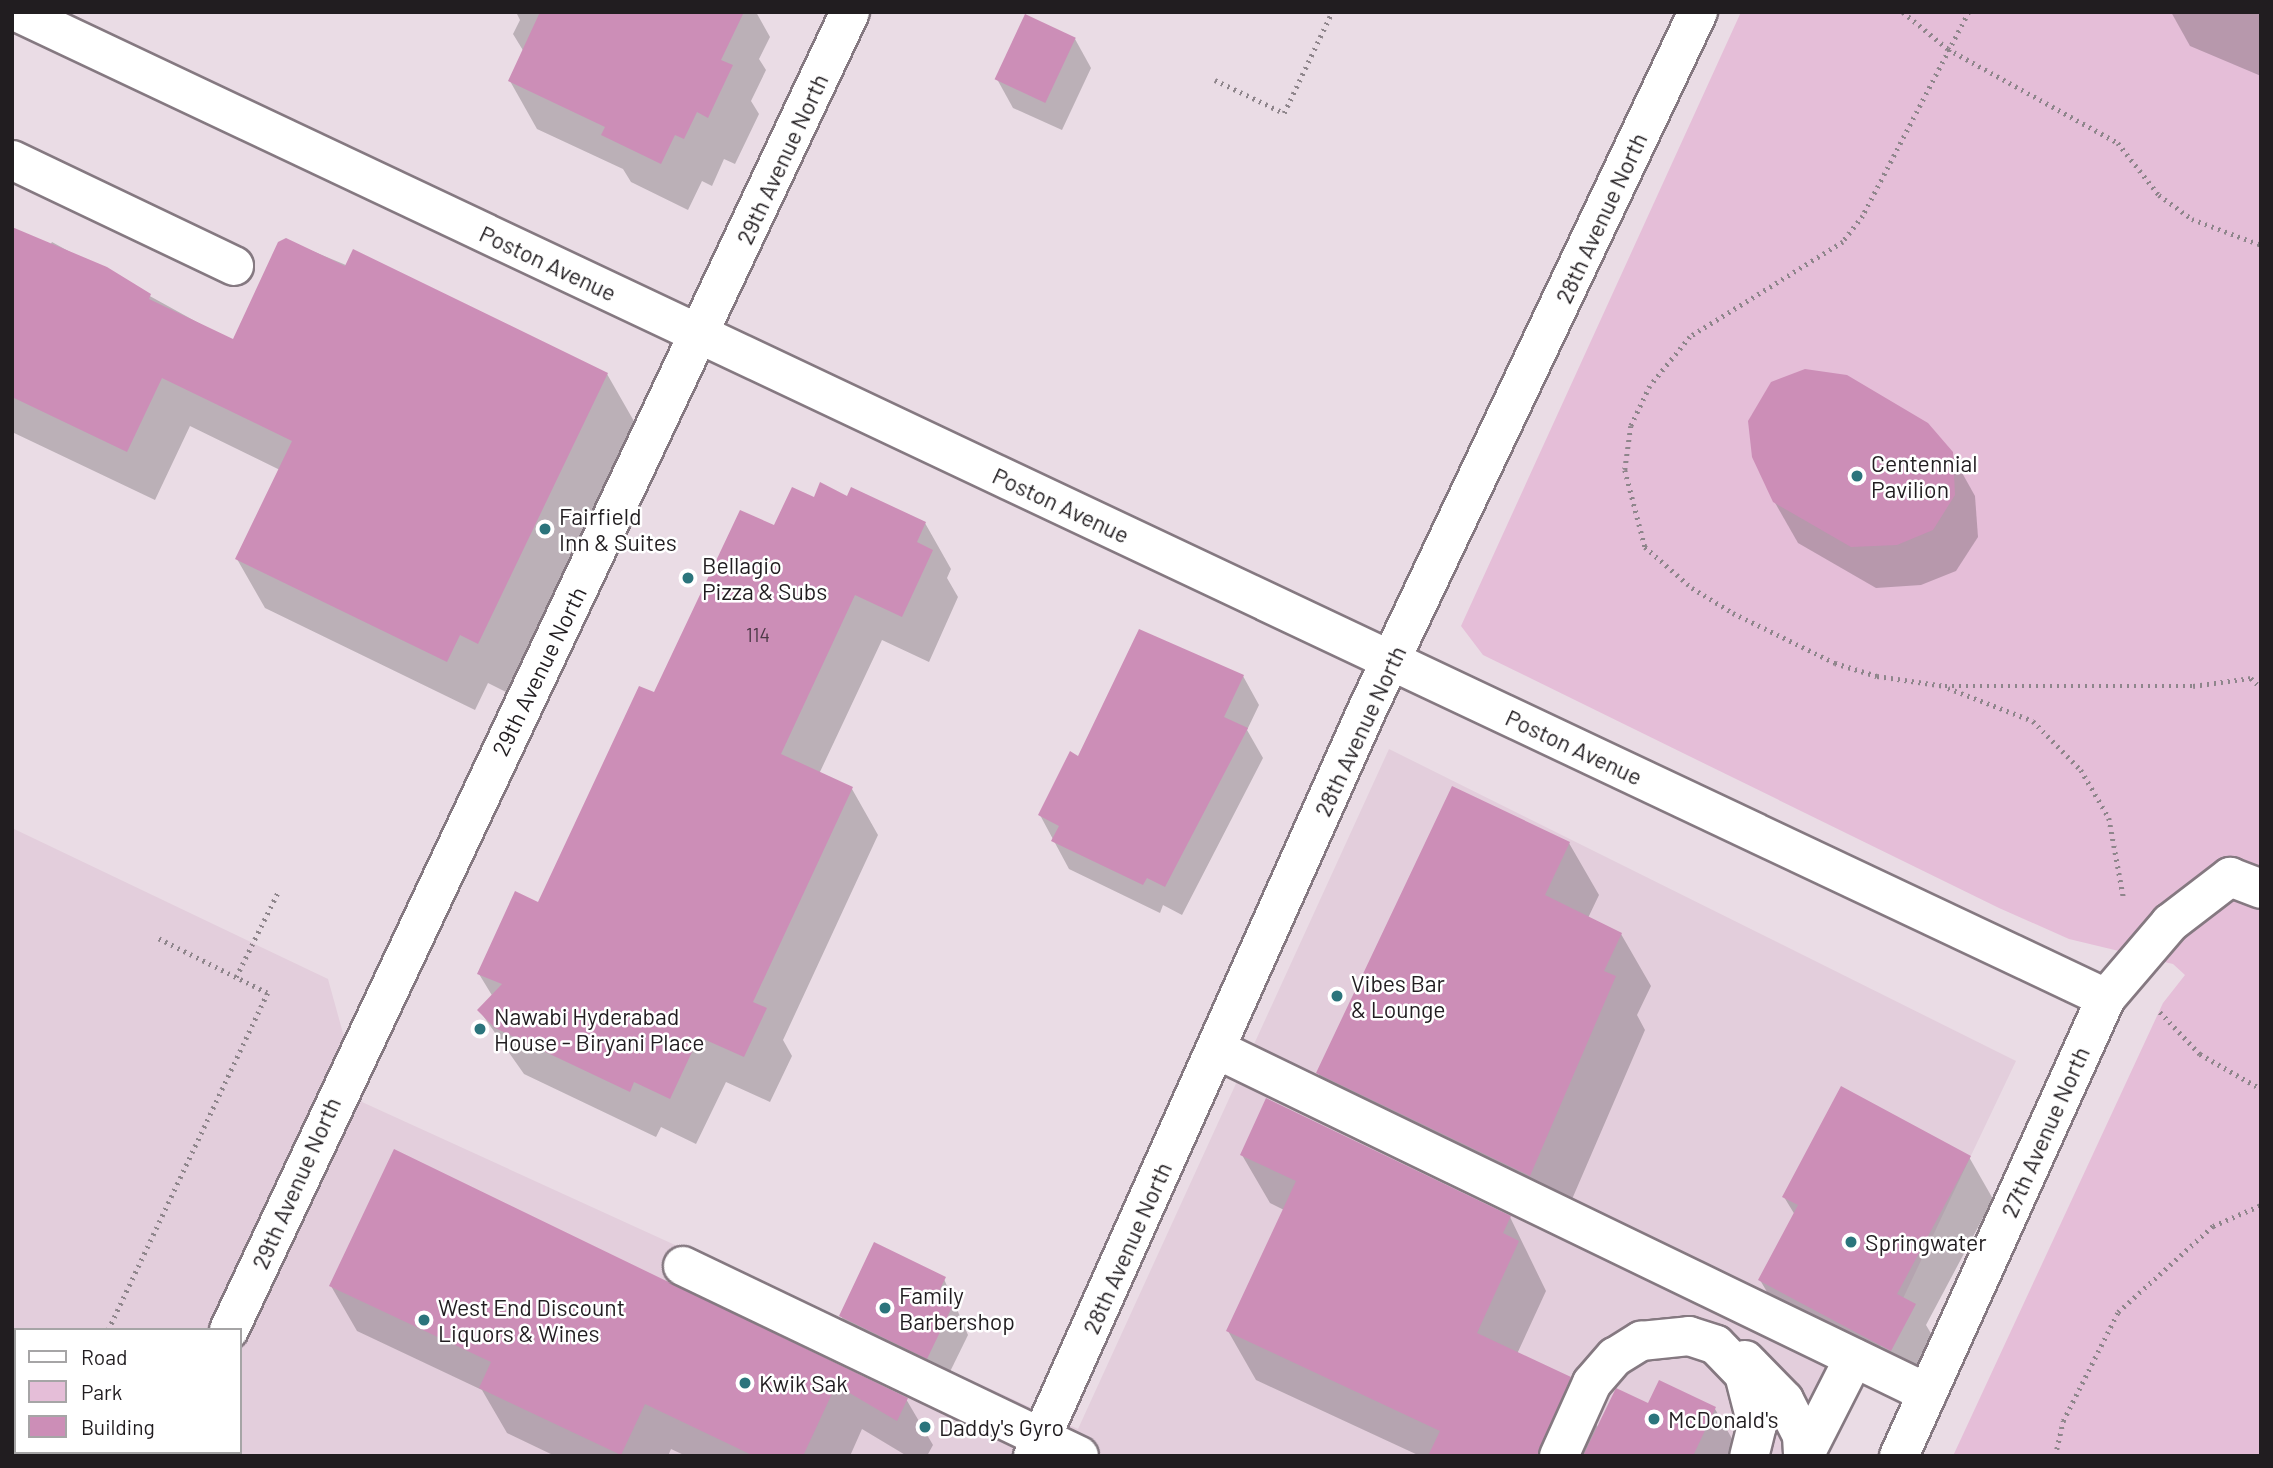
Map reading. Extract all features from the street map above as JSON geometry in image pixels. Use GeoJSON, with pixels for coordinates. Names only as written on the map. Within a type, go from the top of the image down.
{"type":"FeatureCollection","features":[{"type":"Feature","properties":{"kind":"street","name":"29th Avenue North"},"geometry":{"type":"LineString","coordinates":[[230,1328],[360,1041],[703,335],[850,12]]}},
{"type":"Feature","properties":{"kind":"street","name":"28th Avenue North"},"geometry":{"type":"LineString","coordinates":[[1037,1447],[1392,662],[1698,12]]}},
{"type":"Feature","properties":{"kind":"street","name":"Poston Avenue"},"geometry":{"type":"LineString","coordinates":[[20,13],[2106,998]]}},
{"type":"Feature","properties":{"kind":"street"},"geometry":{"type":"LineString","coordinates":[[12,160],[234,266]]}},
{"type":"Feature","properties":{"kind":"street","name":"27th Avenue North"},"geometry":{"type":"LineString","coordinates":[[1899,1456],[2106,998],[2170,923],[2230,877],[2261,889]]}},
{"type":"Feature","properties":{"kind":"street"},"geometry":{"type":"LineString","coordinates":[[1217,1050],[1927,1393]]}},
{"type":"Feature","properties":{"kind":"street"},"geometry":{"type":"LineString","coordinates":[[683,1266],[1037,1447],[1079,1456]]}},
{"type":"Feature","properties":{"kind":"street"},"geometry":{"type":"LineString","coordinates":[[1559,1456],[1592,1383],[1615,1357],[1641,1341],[1699,1339],[1751,1308]]}},
{"type":"Feature","properties":{"kind":"street"},"geometry":{"type":"LineString","coordinates":[[1699,1339],[1744,1374],[1754,1398],[1757,1425],[1749,1456]]}},
{"type":"Feature","properties":{"kind":"street"},"geometry":{"type":"LineString","coordinates":[[1699,1339],[1768,1381],[1795,1419],[1804,1456]]}},
{"type":"Feature","properties":{"kind":"street"},"geometry":{"type":"LineString","coordinates":[[1804,1456],[1854,1358]]}},
{"type":"Feature","properties":{"kind":"path"},"geometry":{"type":"LineString","coordinates":[[1215,80],[1284,113],[1332,12]]}},
{"type":"Feature","properties":{"kind":"path"},"geometry":{"type":"LineString","coordinates":[[1903,12],[1948,49],[2118,143],[2159,195],[2192,219],[2261,244]]}},
{"type":"Feature","properties":{"kind":"path"},"geometry":{"type":"LineString","coordinates":[[1969,12],[1863,216],[1843,242],[1690,337],[1650,386],[1631,426],[1625,470],[1645,547],[1681,580],[1734,613],[1835,663],[1877,676],[1945,687],[2193,686],[2251,678],[2261,688]]}},
{"type":"Feature","properties":{"kind":"path"},"geometry":{"type":"LineString","coordinates":[[236,978],[278,892]]}},
{"type":"Feature","properties":{"kind":"path"},"geometry":{"type":"LineString","coordinates":[[109,1328],[267,993],[157,939]]}},
{"type":"Feature","properties":{"kind":"path"},"geometry":{"type":"LineString","coordinates":[[2154,1006],[2200,1054],[2261,1089]]}},
{"type":"Feature","properties":{"kind":"path"},"geometry":{"type":"LineString","coordinates":[[2055,1456],[2063,1420],[2118,1312],[2204,1233],[2261,1205]]}},
{"type":"Feature","properties":{"kind":"shaded area"},"geometry":{"type":"Polygon","coordinates":[[[1389,749],[2016,1061],[1828,1456],[12,1456],[12,828],[328,979],[362,1102],[1078,1429],[1389,749]]]}},
{"type":"Feature","properties":{"kind":"green space"},"geometry":{"type":"Polygon","coordinates":[[[1741,12],[2261,12],[2261,1456],[1953,1456],[2163,1003],[2185,975],[2173,964],[2069,939],[1999,908],[1483,655],[1461,626],[1741,12]]]}},
{"type":"Feature","properties":{"kind":"building"},"geometry":{"type":"Polygon","coordinates":[[[540,12],[744,12],[721,60],[733,65],[708,118],[697,112],[684,139],[675,135],[661,164],[601,135],[605,127],[508,81],[540,12]]]}},
{"type":"Feature","properties":{"kind":"building"},"geometry":{"type":"Polygon","coordinates":[[[1025,14],[1076,38],[1045,103],[995,79],[1025,14]]]}},
{"type":"Feature","properties":{"kind":"building"},"geometry":{"type":"Polygon","coordinates":[[[12,227],[107,267],[151,294],[149,299],[233,339],[278,242],[286,238],[345,266],[353,249],[608,373],[478,644],[460,635],[447,662],[235,559],[292,441],[162,378],[127,452],[12,397],[12,227]]]}},
{"type":"Feature","properties":{"kind":"building","name":"Centennial Pavilion"},"geometry":{"type":"Polygon","coordinates":[[[1805,369],[1847,375],[1928,423],[1953,452],[1955,495],[1933,530],[1897,545],[1851,547],[1773,502],[1752,457],[1748,421],[1771,382],[1805,369]]]}},
{"type":"Feature","properties":{"kind":"building"},"geometry":{"type":"Polygon","coordinates":[[[820,482],[847,496],[851,487],[926,522],[917,542],[933,550],[902,617],[855,595],[781,754],[853,787],[753,1002],[767,1008],[744,1057],[699,1037],[670,1099],[634,1082],[630,1092],[495,1028],[477,1010],[502,984],[477,974],[515,891],[538,902],[639,686],[654,692],[740,510],[774,525],[792,487],[814,497],[820,482]]]}},
{"type":"Feature","properties":{"kind":"building"},"geometry":{"type":"Polygon","coordinates":[[[1139,629],[1244,675],[1224,717],[1248,728],[1165,887],[1147,878],[1143,885],[1051,841],[1059,826],[1038,815],[1070,751],[1078,756],[1139,629]]]}},
{"type":"Feature","properties":{"kind":"building"},"geometry":{"type":"Polygon","coordinates":[[[1452,786],[1570,842],[1545,895],[1622,933],[1604,971],[1616,976],[1530,1176],[1316,1073],[1452,786]]]}},
{"type":"Feature","properties":{"kind":"building","name":"Springwater"},"geometry":{"type":"Polygon","coordinates":[[[1841,1086],[1971,1156],[1897,1294],[1916,1304],[1891,1351],[1758,1280],[1798,1205],[1782,1197],[1841,1086]]]}},
{"type":"Feature","properties":{"kind":"building"},"geometry":{"type":"Polygon","coordinates":[[[1266,1098],[1511,1216],[1503,1233],[1519,1241],[1477,1333],[1571,1377],[1538,1456],[1428,1456],[1440,1431],[1226,1331],[1296,1181],[1240,1155],[1266,1098]]]}},
{"type":"Feature","properties":{"kind":"building"},"geometry":{"type":"Polygon","coordinates":[[[394,1149],[908,1398],[897,1421],[836,1385],[803,1456],[754,1456],[645,1404],[621,1455],[479,1388],[491,1362],[329,1286],[394,1149]]]}},
{"type":"Feature","properties":{"kind":"building"},"geometry":{"type":"Polygon","coordinates":[[[874,1242],[946,1277],[936,1297],[953,1305],[927,1359],[839,1316],[874,1242]]]}},
{"type":"Feature","properties":{"kind":"building","name":"McDonald's"},"geometry":{"type":"Polygon","coordinates":[[[1659,1380],[1716,1407],[1693,1456],[1583,1456],[1616,1388],[1648,1403],[1659,1380]]]}},
{"type":"Feature","properties":{"kind":"place","name":"Centennial Pavilion"},"geometry":{"type":"Point","coordinates":[1857,476]}},
{"type":"Feature","properties":{"kind":"place","name":"Fairfield Inn & Suites"},"geometry":{"type":"Point","coordinates":[545,529]}},
{"type":"Feature","properties":{"kind":"place","name":"Bellagio Pizza & Subs"},"geometry":{"type":"Point","coordinates":[688,578]}},
{"type":"Feature","properties":{"kind":"place","name":"Vibes Bar & Lounge"},"geometry":{"type":"Point","coordinates":[1337,996]}},
{"type":"Feature","properties":{"kind":"place","name":"Nawabi Hyderabad House - Biryani Place"},"geometry":{"type":"Point","coordinates":[480,1029]}},
{"type":"Feature","properties":{"kind":"place","name":"Springwater"},"geometry":{"type":"Point","coordinates":[1851,1242]}},
{"type":"Feature","properties":{"kind":"place","name":"Family Barbershop"},"geometry":{"type":"Point","coordinates":[885,1308]}},
{"type":"Feature","properties":{"kind":"place","name":"West End Discount Liquors & Wines"},"geometry":{"type":"Point","coordinates":[424,1320]}},
{"type":"Feature","properties":{"kind":"place","name":"Kwik Sak"},"geometry":{"type":"Point","coordinates":[745,1383]}},
{"type":"Feature","properties":{"kind":"place","name":"McDonald's"},"geometry":{"type":"Point","coordinates":[1654,1419]}},
{"type":"Feature","properties":{"kind":"place","name":"Daddy's Gyro"},"geometry":{"type":"Point","coordinates":[925,1427]}}]}
